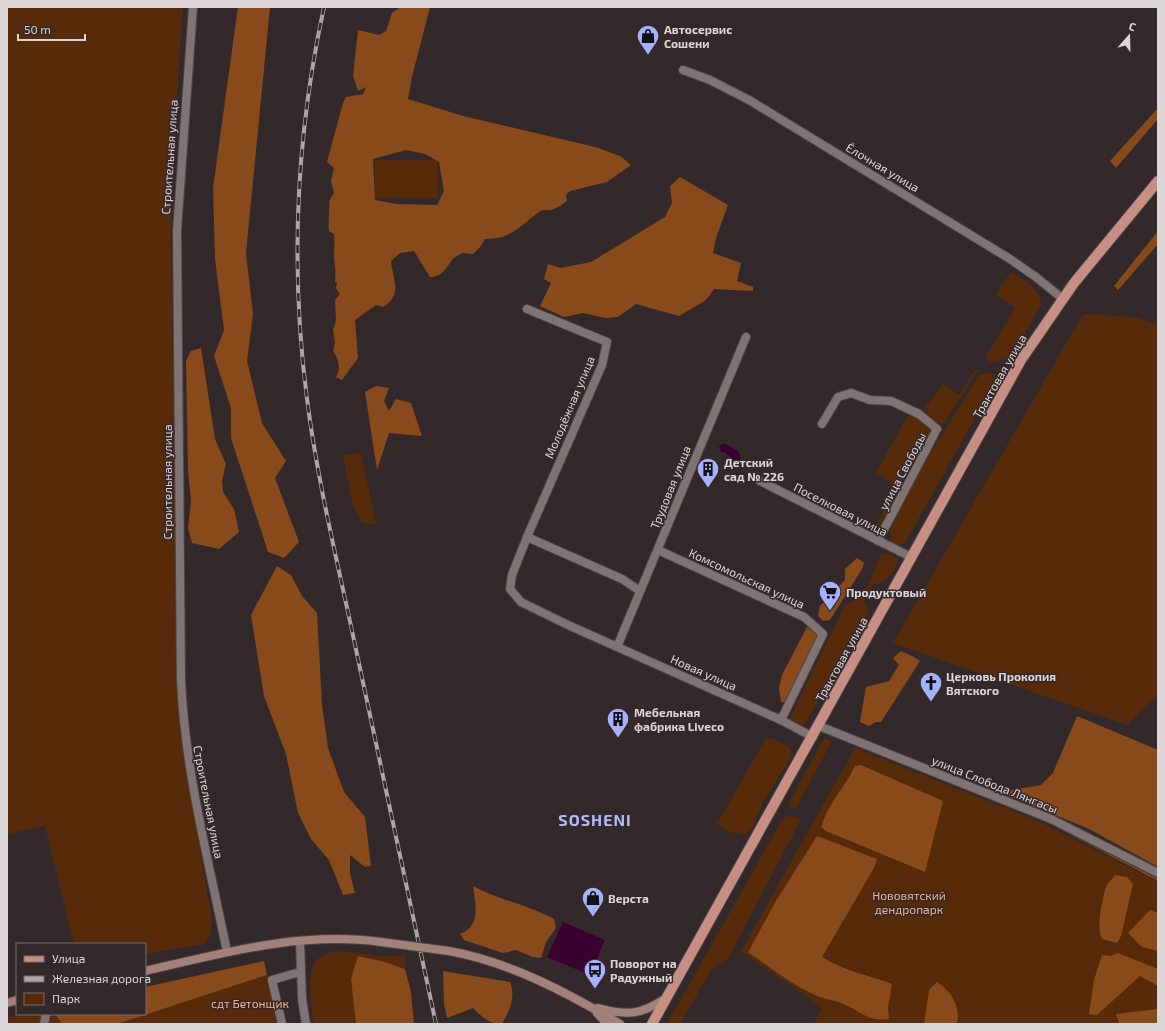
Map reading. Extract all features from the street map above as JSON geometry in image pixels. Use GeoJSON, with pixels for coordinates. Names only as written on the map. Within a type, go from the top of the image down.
{"type":"FeatureCollection","features":[{"type":"Feature","properties":{"kind":"main road","name":"Трактовая улица"},"geometry":{"type":"LineString","coordinates":[[652,1024],[819,726],[1021,360],[1063,299],[1109,239],[1158,181]]}},
{"type":"Feature","properties":{"kind":"main road"},"geometry":{"type":"LineString","coordinates":[[146,971],[262,945],[353,938],[449,951],[493,963],[534,978],[620,1024]]}},
{"type":"Feature","properties":{"kind":"main road"},"geometry":{"type":"LineString","coordinates":[[587,1005],[606,1010],[634,1014],[654,1006],[668,997]]}},
{"type":"Feature","properties":{"kind":"main road"},"geometry":{"type":"LineString","coordinates":[[587,1005],[607,1024]]}},
{"type":"Feature","properties":{"kind":"street","name":"Строительная улица"},"geometry":{"type":"LineString","coordinates":[[193,7],[177,231],[182,720],[187,759],[227,952]]}},
{"type":"Feature","properties":{"kind":"street","name":"Ёлочная улица"},"geometry":{"type":"LineString","coordinates":[[683,70],[710,80],[755,103],[1010,259],[1036,277],[1063,299]]}},
{"type":"Feature","properties":{"kind":"street","name":"Молодёжная улица"},"geometry":{"type":"LineString","coordinates":[[527,309],[607,342],[602,365],[527,537],[512,575],[510,589],[521,602],[617,647]]}},
{"type":"Feature","properties":{"kind":"street","name":"Трудовая улица"},"geometry":{"type":"LineString","coordinates":[[617,647],[746,337]]}},
{"type":"Feature","properties":{"kind":"street","name":"улица Свободы"},"geometry":{"type":"LineString","coordinates":[[822,424],[838,397],[851,393],[870,400],[891,401],[919,414],[937,429],[878,541]]}},
{"type":"Feature","properties":{"kind":"street","name":"Поселковая улица"},"geometry":{"type":"LineString","coordinates":[[760,481],[911,557]]}},
{"type":"Feature","properties":{"kind":"street"},"geometry":{"type":"LineString","coordinates":[[527,537],[622,579],[640,591]]}},
{"type":"Feature","properties":{"kind":"street","name":"Комсомольская улица"},"geometry":{"type":"LineString","coordinates":[[658,550],[804,617],[823,634],[781,720]]}},
{"type":"Feature","properties":{"kind":"street","name":"Новая улица"},"geometry":{"type":"LineString","coordinates":[[617,647],[781,720],[813,736]]}},
{"type":"Feature","properties":{"kind":"street","name":"улица Слобода Лянгасы"},"geometry":{"type":"LineString","coordinates":[[819,726],[1051,818],[1158,873]]}},
{"type":"Feature","properties":{"kind":"street"},"geometry":{"type":"LineString","coordinates":[[300,941],[302,1000],[306,1024]]}},
{"type":"Feature","properties":{"kind":"street"},"geometry":{"type":"LineString","coordinates":[[282,1024],[272,980],[300,972]]}},
{"type":"Feature","properties":{"kind":"green space"},"geometry":{"type":"Polygon","coordinates":[[[7,7],[183,7],[170,193],[179,727],[212,921],[210,936],[204,944],[146,954],[146,943],[74,943],[45,826],[7,834],[7,7]]]}},
{"type":"Feature","properties":{"kind":"green space"},"geometry":{"type":"Polygon","coordinates":[[[375,160],[438,160],[438,198],[375,198],[375,160]]]}},
{"type":"Feature","properties":{"kind":"green space"},"geometry":{"type":"Polygon","coordinates":[[[1011,272],[1028,282],[1040,296],[1041,305],[1017,347],[1006,359],[990,362],[986,357],[1015,308],[996,294],[1011,272]]]}},
{"type":"Feature","properties":{"kind":"green space"},"geometry":{"type":"Polygon","coordinates":[[[1083,314],[1133,317],[1158,324],[1158,695],[1127,725],[893,643],[1083,314]]]}},
{"type":"Feature","properties":{"kind":"green space"},"geometry":{"type":"Polygon","coordinates":[[[976,369],[978,370],[944,423],[935,424],[925,408],[943,384],[959,395],[976,369]]]}},
{"type":"Feature","properties":{"kind":"green space"},"geometry":{"type":"Polygon","coordinates":[[[986,373],[995,374],[990,391],[905,543],[899,546],[891,543],[890,531],[897,514],[922,467],[979,375],[986,373]]]}},
{"type":"Feature","properties":{"kind":"green space"},"geometry":{"type":"Polygon","coordinates":[[[909,413],[931,426],[930,435],[914,462],[907,464],[901,475],[903,484],[899,495],[879,532],[876,531],[875,528],[894,493],[890,481],[876,473],[909,413]]]}},
{"type":"Feature","properties":{"kind":"green space"},"geometry":{"type":"Polygon","coordinates":[[[361,453],[376,524],[362,523],[352,503],[343,455],[361,453]]]}},
{"type":"Feature","properties":{"kind":"green space"},"geometry":{"type":"Polygon","coordinates":[[[882,554],[890,554],[898,559],[893,573],[887,579],[874,584],[864,601],[869,613],[804,725],[790,719],[845,605],[854,601],[865,590],[882,554]]]}},
{"type":"Feature","properties":{"kind":"green space"},"geometry":{"type":"Polygon","coordinates":[[[766,738],[776,740],[790,748],[792,756],[763,802],[752,829],[745,835],[729,832],[717,824],[766,738]]]}},
{"type":"Feature","properties":{"kind":"green space"},"geometry":{"type":"Polygon","coordinates":[[[824,738],[832,741],[796,808],[790,807],[789,803],[824,738]]]}},
{"type":"Feature","properties":{"kind":"green space","name":"Нововятский дендропарк"},"geometry":{"type":"Polygon","coordinates":[[[855,748],[1042,823],[1158,882],[1158,1024],[814,1024],[822,1007],[741,951],[855,748]]]}},
{"type":"Feature","properties":{"kind":"green space"},"geometry":{"type":"Polygon","coordinates":[[[787,816],[796,817],[800,821],[728,959],[713,967],[680,1024],[667,1024],[782,820],[787,816]]]}},
{"type":"Feature","properties":{"kind":"green space"},"geometry":{"type":"Polygon","coordinates":[[[337,951],[383,956],[405,956],[405,969],[385,962],[351,979],[356,1024],[314,1024],[310,991],[313,966],[321,956],[337,951]]]}},
{"type":"Feature","properties":{"kind":"green space","name":"сдт Бетонщик"},"geometry":{"type":"Polygon","coordinates":[[[267,975],[279,1024],[117,1024],[267,975]]]}},
{"type":"Feature","properties":{"kind":"green space"},"geometry":{"type":"Polygon","coordinates":[[[19,1015],[56,1015],[62,1024],[7,1024],[7,1018],[19,1015]]]}},
{"type":"Feature","properties":{"kind":"shaded area"},"geometry":{"type":"Polygon","coordinates":[[[238,7],[270,7],[246,253],[253,314],[247,361],[262,423],[286,461],[275,478],[299,542],[284,558],[268,552],[231,438],[231,408],[214,356],[224,330],[215,259],[213,188],[238,7]]]}},
{"type":"Feature","properties":{"kind":"shaded area"},"geometry":{"type":"Polygon","coordinates":[[[400,7],[430,7],[412,77],[408,99],[463,116],[595,147],[620,156],[631,165],[607,182],[570,191],[566,195],[567,201],[563,204],[551,210],[540,211],[508,235],[494,239],[485,239],[481,246],[473,254],[462,253],[453,259],[444,271],[434,277],[430,277],[414,251],[400,253],[391,261],[395,281],[395,292],[393,297],[383,307],[376,305],[355,320],[358,358],[342,380],[336,377],[339,364],[333,351],[335,343],[333,330],[336,320],[335,300],[340,294],[336,288],[337,283],[335,282],[334,234],[329,231],[329,201],[334,193],[331,181],[334,168],[327,162],[346,97],[363,94],[366,87],[358,91],[353,76],[358,30],[379,35],[386,31],[392,13],[400,7]],[[406,150],[373,159],[375,200],[396,204],[437,205],[444,191],[439,162],[425,154],[406,150]]]}},
{"type":"Feature","properties":{"kind":"shaded area"},"geometry":{"type":"Polygon","coordinates":[[[1158,108],[1158,119],[1116,168],[1110,161],[1158,108]]]}},
{"type":"Feature","properties":{"kind":"shaded area"},"geometry":{"type":"Polygon","coordinates":[[[680,177],[728,205],[716,238],[713,253],[741,263],[737,281],[753,287],[753,291],[714,289],[706,300],[679,316],[636,304],[618,317],[605,318],[583,313],[564,317],[540,306],[551,283],[544,279],[548,264],[560,268],[591,262],[665,217],[672,203],[670,186],[680,177]]]}},
{"type":"Feature","properties":{"kind":"shaded area"},"geometry":{"type":"Polygon","coordinates":[[[1158,231],[1158,244],[1118,290],[1114,286],[1158,231]]]}},
{"type":"Feature","properties":{"kind":"shaded area"},"geometry":{"type":"Polygon","coordinates":[[[201,348],[215,439],[226,464],[222,480],[223,492],[234,509],[239,532],[219,549],[192,543],[188,528],[191,501],[188,471],[186,361],[191,351],[201,348]]]}},
{"type":"Feature","properties":{"kind":"shaded area"},"geometry":{"type":"Polygon","coordinates":[[[376,386],[389,388],[384,401],[389,411],[396,399],[411,403],[422,436],[389,433],[377,470],[365,392],[376,386]]]}},
{"type":"Feature","properties":{"kind":"shaded area"},"geometry":{"type":"Polygon","coordinates":[[[726,444],[739,452],[740,459],[735,462],[726,453],[721,452],[719,446],[726,444]]]}},
{"type":"Feature","properties":{"kind":"shaded area"},"geometry":{"type":"Polygon","coordinates":[[[857,558],[864,563],[862,569],[830,620],[823,621],[818,616],[820,606],[845,580],[845,569],[857,558]]]}},
{"type":"Feature","properties":{"kind":"shaded area"},"geometry":{"type":"Polygon","coordinates":[[[277,566],[291,575],[302,596],[317,613],[322,705],[328,748],[344,792],[365,817],[371,866],[365,867],[350,855],[350,873],[355,893],[343,895],[329,860],[311,839],[298,813],[286,754],[264,696],[251,615],[277,566]]]}},
{"type":"Feature","properties":{"kind":"shaded area"},"geometry":{"type":"Polygon","coordinates":[[[807,627],[819,636],[814,648],[803,663],[802,674],[790,702],[781,702],[779,688],[782,675],[807,627]]]}},
{"type":"Feature","properties":{"kind":"shaded area"},"geometry":{"type":"Polygon","coordinates":[[[901,651],[920,661],[881,722],[876,722],[869,726],[860,722],[866,687],[889,681],[899,665],[893,658],[901,651]]]}},
{"type":"Feature","properties":{"kind":"shaded area"},"geometry":{"type":"Polygon","coordinates":[[[1077,716],[1158,750],[1158,867],[1089,829],[1000,792],[1041,785],[1053,773],[1077,716]]]}},
{"type":"Feature","properties":{"kind":"shaded area"},"geometry":{"type":"Polygon","coordinates":[[[861,765],[943,801],[925,872],[826,831],[821,827],[827,811],[855,766],[861,765]]]}},
{"type":"Feature","properties":{"kind":"shaded area"},"geometry":{"type":"Polygon","coordinates":[[[1052,825],[1158,879],[1158,881],[1052,825]]]}},
{"type":"Feature","properties":{"kind":"shaded area"},"geometry":{"type":"Polygon","coordinates":[[[817,836],[877,859],[874,868],[822,957],[839,966],[892,984],[888,1008],[889,1019],[874,1019],[841,1003],[823,998],[802,989],[748,952],[776,901],[817,836]]]}},
{"type":"Feature","properties":{"kind":"shaded area"},"geometry":{"type":"Polygon","coordinates":[[[1115,875],[1127,877],[1133,884],[1121,936],[1117,943],[1102,939],[1100,934],[1100,912],[1105,890],[1115,875]]]}},
{"type":"Feature","properties":{"kind":"shaded area"},"geometry":{"type":"Polygon","coordinates":[[[473,886],[554,919],[556,928],[546,942],[541,958],[533,957],[516,950],[503,953],[464,940],[460,934],[472,925],[476,914],[473,886]]]}},
{"type":"Feature","properties":{"kind":"shaded area"},"geometry":{"type":"Polygon","coordinates":[[[1150,910],[1158,913],[1158,951],[1142,947],[1128,933],[1150,910]]]}},
{"type":"Feature","properties":{"kind":"shaded area"},"geometry":{"type":"Polygon","coordinates":[[[563,922],[605,940],[590,975],[547,957],[563,922]]]}},
{"type":"Feature","properties":{"kind":"shaded area"},"geometry":{"type":"Polygon","coordinates":[[[1118,953],[1158,969],[1158,986],[1140,976],[1097,1015],[1089,1014],[1094,980],[1102,955],[1111,956],[1118,953]]]}},
{"type":"Feature","properties":{"kind":"shaded area"},"geometry":{"type":"Polygon","coordinates":[[[358,956],[385,962],[405,969],[411,992],[414,1024],[356,1024],[351,979],[358,956]]]}},
{"type":"Feature","properties":{"kind":"shaded area"},"geometry":{"type":"Polygon","coordinates":[[[264,961],[267,975],[146,1015],[146,987],[264,961]]]}},
{"type":"Feature","properties":{"kind":"shaded area"},"geometry":{"type":"Polygon","coordinates":[[[443,971],[510,982],[512,988],[512,998],[510,1008],[502,1024],[489,1021],[473,1008],[447,1018],[444,1004],[443,971]]]}},
{"type":"Feature","properties":{"kind":"shaded area"},"geometry":{"type":"Polygon","coordinates":[[[937,982],[951,994],[954,1000],[958,1011],[957,1024],[924,1024],[929,990],[937,982]]]}},
{"type":"Feature","properties":{"kind":"shaded area"},"geometry":{"type":"Polygon","coordinates":[[[1158,1009],[1158,1024],[1119,1024],[1116,1014],[1158,1009]]]}},
{"type":"Feature","properties":{"kind":"shaded area"},"geometry":{"type":"Polygon","coordinates":[[[56,1015],[145,1015],[117,1024],[62,1024],[56,1015]]]}},
{"type":"Feature","properties":{"kind":"railway"},"geometry":{"type":"LineString","coordinates":[[324,7],[307,104],[299,202],[299,301],[307,399],[317,464],[330,529],[436,1024]]}},
{"type":"Feature","properties":{"kind":"place","name":"Автосервис Сошени"},"geometry":{"type":"Point","coordinates":[648,56]}},
{"type":"Feature","properties":{"kind":"place","name":"Детский сад № 226"},"geometry":{"type":"Point","coordinates":[708,488]}},
{"type":"Feature","properties":{"kind":"place","name":"Продуктовый"},"geometry":{"type":"Point","coordinates":[830,612]}},
{"type":"Feature","properties":{"kind":"place","name":"Церковь Прокопия Вятского"},"geometry":{"type":"Point","coordinates":[931,702]}},
{"type":"Feature","properties":{"kind":"place","name":"Мебельная фабрика Liveco"},"geometry":{"type":"Point","coordinates":[618,738]}},
{"type":"Feature","properties":{"kind":"place","name":"Верста"},"geometry":{"type":"Point","coordinates":[593,918]}},
{"type":"Feature","properties":{"kind":"place","name":"Поворот на Радужный"},"geometry":{"type":"Point","coordinates":[595,990]}},
{"type":"Feature","properties":{"kind":"district","name":"SOSHENI"},"geometry":{"type":"Point","coordinates":[595,819]}}]}
